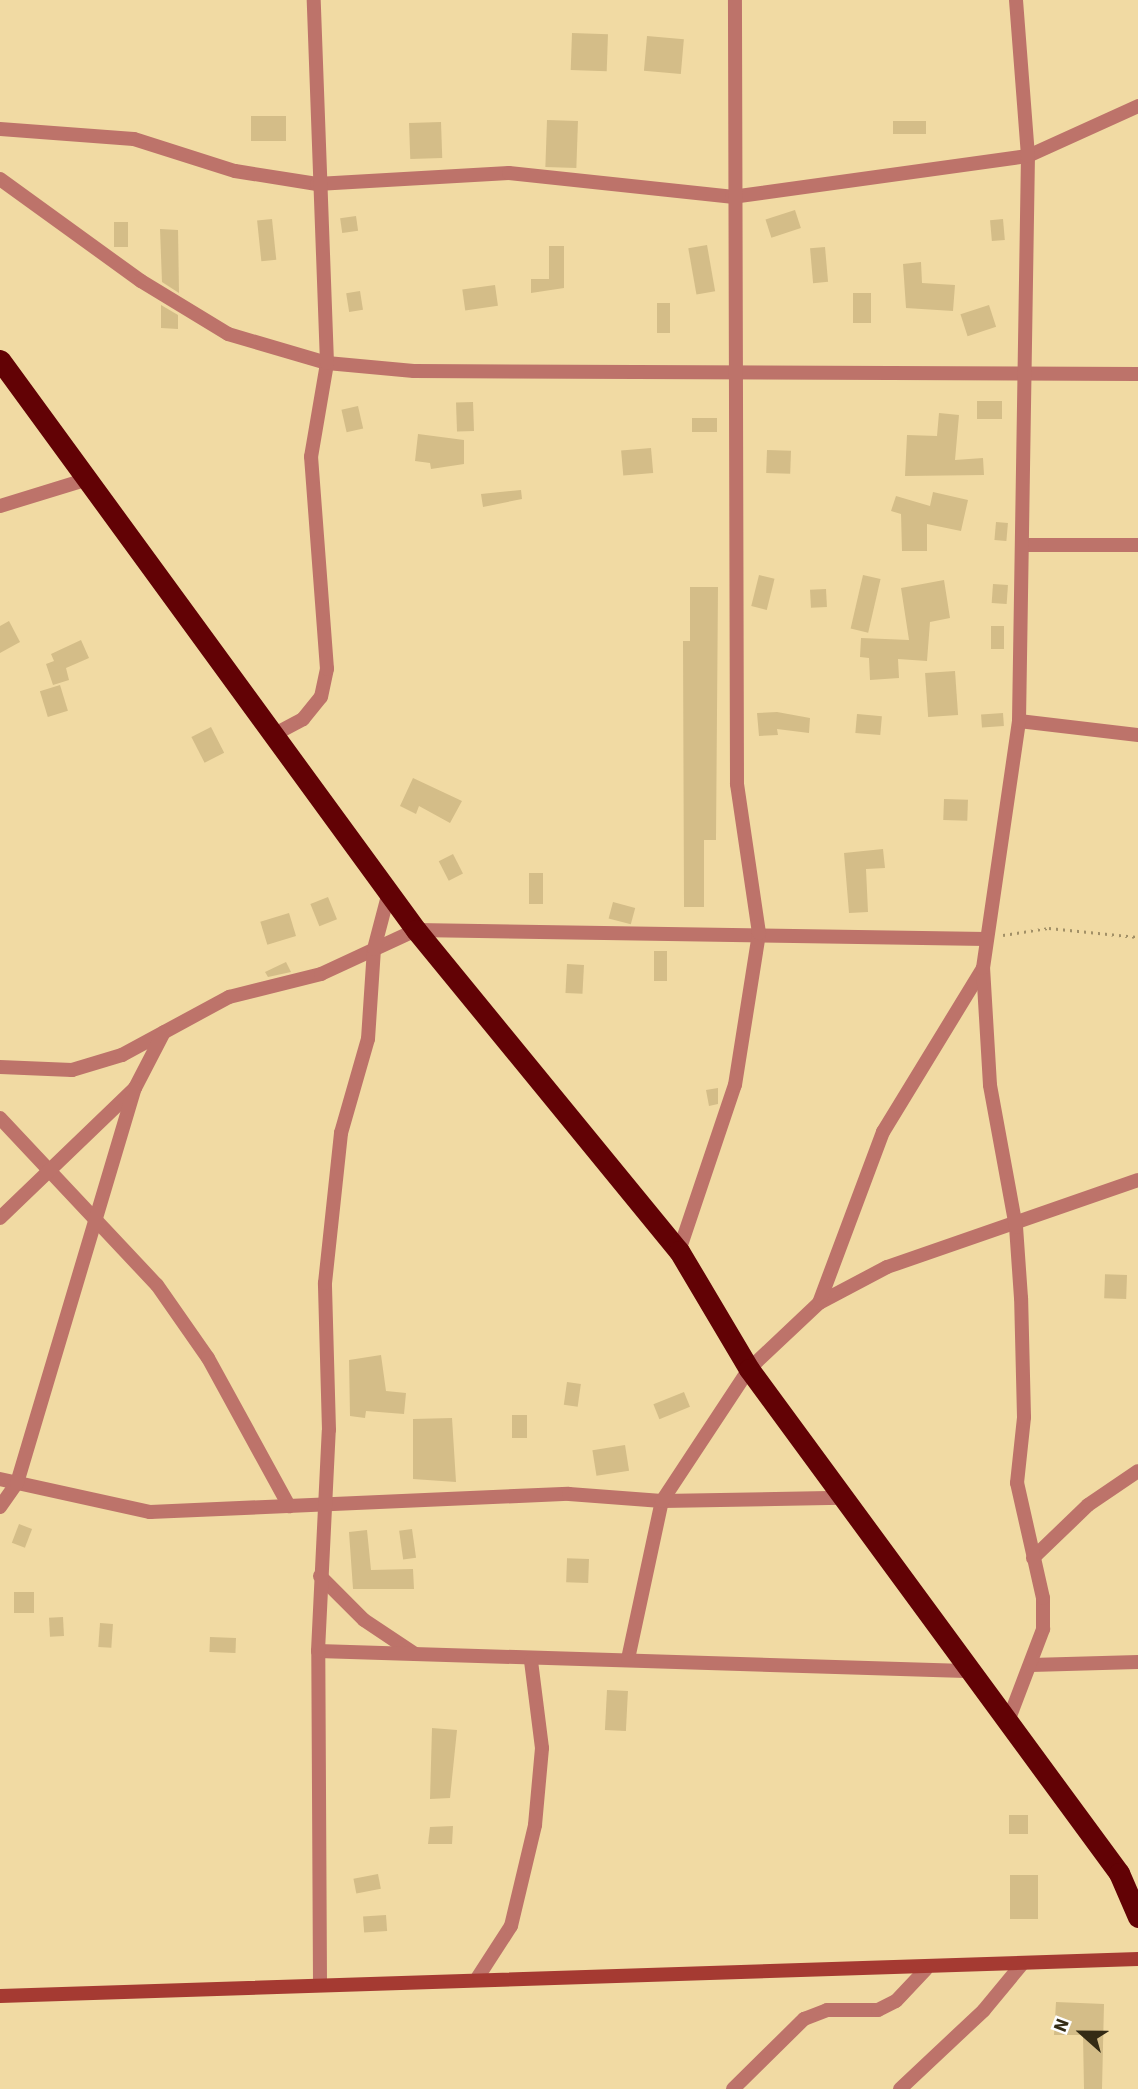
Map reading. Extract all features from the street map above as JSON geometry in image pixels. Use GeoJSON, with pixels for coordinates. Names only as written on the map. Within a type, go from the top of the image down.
{"type":"FeatureCollection","features":[{"type":"Feature","properties":{"kind":"highway"},"geometry":{"type":"LineString","coordinates":[[0,360],[416,930],[679,1251],[749,1369],[966,1671],[1119,1873],[1138,1889]]}},
{"type":"Feature","properties":{"kind":"highway"},"geometry":{"type":"LineString","coordinates":[[1119,1873],[1138,1917]]}},
{"type":"Feature","properties":{"kind":"main road"},"geometry":{"type":"LineString","coordinates":[[0,1996],[320,1982],[926,1969],[1138,1959]]}},
{"type":"Feature","properties":{"kind":"street"},"geometry":{"type":"LineString","coordinates":[[275,734],[303,719],[321,697],[327,669],[311,457],[327,363],[317,184],[314,0]]}},
{"type":"Feature","properties":{"kind":"street"},"geometry":{"type":"LineString","coordinates":[[679,1251],[735,1085],[759,933],[737,784],[732,197],[735,0]]}},
{"type":"Feature","properties":{"kind":"street"},"geometry":{"type":"LineString","coordinates":[[1007,1724],[1043,1629],[1033,1558],[1017,1483],[1024,1417],[1016,1227],[990,1085],[984,968],[1019,721],[1028,156],[1016,0]]}},
{"type":"Feature","properties":{"kind":"street"},"geometry":{"type":"LineString","coordinates":[[0,129],[134,139],[234,171],[317,184],[509,173],[732,197],[1028,156],[1138,106]]}},
{"type":"Feature","properties":{"kind":"street"},"geometry":{"type":"LineString","coordinates":[[0,178],[141,281],[228,334],[327,363],[414,371],[1025,377],[1138,374]]}},
{"type":"Feature","properties":{"kind":"street"},"geometry":{"type":"LineString","coordinates":[[0,506],[88,479]]}},
{"type":"Feature","properties":{"kind":"street"},"geometry":{"type":"LineString","coordinates":[[1023,545],[1138,545]]}},
{"type":"Feature","properties":{"kind":"street"},"geometry":{"type":"LineString","coordinates":[[1019,721],[1138,735]]}},
{"type":"Feature","properties":{"kind":"street"},"geometry":{"type":"LineString","coordinates":[[320,1982],[318,1651],[320,1576],[327,1506],[329,1212],[341,1133],[368,1039],[374,949],[389,892]]}},
{"type":"Feature","properties":{"kind":"street"},"geometry":{"type":"LineString","coordinates":[[0,1067],[72,1070],[122,1055],[229,997],[321,974],[416,930],[759,933],[986,939]]}},
{"type":"Feature","properties":{"kind":"street"},"geometry":{"type":"LineString","coordinates":[[819,1303],[883,1132],[984,968]]}},
{"type":"Feature","properties":{"kind":"street"},"geometry":{"type":"LineString","coordinates":[[0,1507],[17,1483],[135,1087],[165,1030]]}},
{"type":"Feature","properties":{"kind":"street"},"geometry":{"type":"LineString","coordinates":[[0,1218],[49,1174],[135,1087]]}},
{"type":"Feature","properties":{"kind":"street"},"geometry":{"type":"LineString","coordinates":[[0,1118],[94,1224],[157,1284],[208,1357],[289,1506]]}},
{"type":"Feature","properties":{"kind":"street"},"geometry":{"type":"LineString","coordinates":[[628,1659],[662,1501],[749,1369],[819,1303],[887,1267],[1016,1227],[1138,1180]]}},
{"type":"Feature","properties":{"kind":"street"},"geometry":{"type":"LineString","coordinates":[[1033,1558],[1088,1505],[1138,1471]]}},
{"type":"Feature","properties":{"kind":"street"},"geometry":{"type":"LineString","coordinates":[[0,1479],[150,1512],[569,1494],[662,1501],[842,1498]]}},
{"type":"Feature","properties":{"kind":"street"},"geometry":{"type":"LineString","coordinates":[[320,1576],[364,1620],[416,1654]]}},
{"type":"Feature","properties":{"kind":"street"},"geometry":{"type":"LineString","coordinates":[[318,1651],[531,1661],[628,1659],[966,1671]]}},
{"type":"Feature","properties":{"kind":"street"},"geometry":{"type":"LineString","coordinates":[[476,1980],[511,1926],[535,1825],[542,1748],[531,1661]]}},
{"type":"Feature","properties":{"kind":"street"},"geometry":{"type":"LineString","coordinates":[[1031,1665],[1138,1662]]}},
{"type":"Feature","properties":{"kind":"street"},"geometry":{"type":"LineString","coordinates":[[900,2089],[949,2047],[1021,1964]]}},
{"type":"Feature","properties":{"kind":"street"},"geometry":{"type":"LineString","coordinates":[[733,2089],[804,2020],[827,2010],[878,2010],[896,2001],[926,1969]]}},
{"type":"Feature","properties":{"kind":"path"},"geometry":{"type":"LineString","coordinates":[[986,939],[1049,928],[1138,937]]}},
{"type":"Feature","properties":{"kind":"building"},"geometry":{"type":"Polygon","coordinates":[[[572,33],[608,34],[607,71],[571,70],[572,33]]]}},
{"type":"Feature","properties":{"kind":"building"},"geometry":{"type":"Polygon","coordinates":[[[647,36],[684,39],[681,74],[644,71],[647,36]]]}},
{"type":"Feature","properties":{"kind":"building"},"geometry":{"type":"Polygon","coordinates":[[[251,116],[286,116],[286,141],[251,141],[251,116]]]}},
{"type":"Feature","properties":{"kind":"building"},"geometry":{"type":"Polygon","coordinates":[[[547,120],[578,121],[576,168],[545,167],[547,120]]]}},
{"type":"Feature","properties":{"kind":"building"},"geometry":{"type":"Polygon","coordinates":[[[893,121],[926,121],[926,134],[893,134],[893,121]]]}},
{"type":"Feature","properties":{"kind":"building"},"geometry":{"type":"Polygon","coordinates":[[[441,122],[442,158],[410,159],[409,123],[441,122]]]}},
{"type":"Feature","properties":{"kind":"building"},"geometry":{"type":"Polygon","coordinates":[[[795,210],[801,228],[771,238],[766,220],[795,210]]]}},
{"type":"Feature","properties":{"kind":"building"},"geometry":{"type":"Polygon","coordinates":[[[356,216],[358,231],[342,233],[340,218],[356,216]]]}},
{"type":"Feature","properties":{"kind":"building"},"geometry":{"type":"Polygon","coordinates":[[[272,219],[276,260],[261,261],[257,221],[272,219]]]}},
{"type":"Feature","properties":{"kind":"building"},"geometry":{"type":"Polygon","coordinates":[[[1003,219],[1005,240],[992,241],[990,220],[1003,219]]]}},
{"type":"Feature","properties":{"kind":"building"},"geometry":{"type":"Polygon","coordinates":[[[114,222],[128,222],[128,247],[114,247],[114,222]]]}},
{"type":"Feature","properties":{"kind":"building"},"geometry":{"type":"Polygon","coordinates":[[[160,229],[178,230],[179,293],[162,282],[160,229]]]}},
{"type":"Feature","properties":{"kind":"building"},"geometry":{"type":"Polygon","coordinates":[[[707,245],[715,291],[696,295],[688,248],[707,245]]]}},
{"type":"Feature","properties":{"kind":"building"},"geometry":{"type":"Polygon","coordinates":[[[549,246],[564,246],[564,288],[531,293],[531,279],[549,279],[549,246]]]}},
{"type":"Feature","properties":{"kind":"building"},"geometry":{"type":"Polygon","coordinates":[[[825,247],[828,282],[813,283],[810,248],[825,247]]]}},
{"type":"Feature","properties":{"kind":"building"},"geometry":{"type":"Polygon","coordinates":[[[921,262],[922,283],[955,285],[953,311],[906,308],[903,264],[921,262]]]}},
{"type":"Feature","properties":{"kind":"building"},"geometry":{"type":"Polygon","coordinates":[[[495,285],[498,306],[465,310],[462,290],[495,285]]]}},
{"type":"Feature","properties":{"kind":"building"},"geometry":{"type":"Polygon","coordinates":[[[360,291],[363,310],[349,312],[346,293],[360,291]]]}},
{"type":"Feature","properties":{"kind":"building"},"geometry":{"type":"Polygon","coordinates":[[[853,293],[871,293],[871,323],[853,323],[853,293]]]}},
{"type":"Feature","properties":{"kind":"building"},"geometry":{"type":"Polygon","coordinates":[[[657,303],[670,303],[670,333],[657,333],[657,303]]]}},
{"type":"Feature","properties":{"kind":"building"},"geometry":{"type":"Polygon","coordinates":[[[161,305],[178,315],[178,329],[161,328],[161,305]]]}},
{"type":"Feature","properties":{"kind":"building"},"geometry":{"type":"Polygon","coordinates":[[[989,305],[996,327],[968,336],[960,314],[989,305]]]}},
{"type":"Feature","properties":{"kind":"building"},"geometry":{"type":"Polygon","coordinates":[[[977,401],[1002,401],[1002,419],[977,419],[977,401]]]}},
{"type":"Feature","properties":{"kind":"building"},"geometry":{"type":"Polygon","coordinates":[[[473,402],[474,431],[457,432],[456,403],[473,402]]]}},
{"type":"Feature","properties":{"kind":"building"},"geometry":{"type":"Polygon","coordinates":[[[358,406],[363,428],[347,432],[341,410],[358,406]]]}},
{"type":"Feature","properties":{"kind":"building"},"geometry":{"type":"Polygon","coordinates":[[[939,413],[959,415],[955,460],[983,458],[984,475],[905,476],[907,435],[937,436],[939,413]]]}},
{"type":"Feature","properties":{"kind":"building"},"geometry":{"type":"Polygon","coordinates":[[[692,418],[717,418],[717,432],[692,432],[692,418]]]}},
{"type":"Feature","properties":{"kind":"building"},"geometry":{"type":"Polygon","coordinates":[[[418,434],[464,440],[464,464],[431,469],[430,463],[415,461],[418,434]]]}},
{"type":"Feature","properties":{"kind":"building"},"geometry":{"type":"Polygon","coordinates":[[[651,448],[653,473],[623,476],[621,451],[651,448]]]}},
{"type":"Feature","properties":{"kind":"building"},"geometry":{"type":"Polygon","coordinates":[[[767,450],[791,451],[790,474],[766,473],[767,450]]]}},
{"type":"Feature","properties":{"kind":"building"},"geometry":{"type":"Polygon","coordinates":[[[521,490],[522,499],[483,507],[481,494],[521,490]]]}},
{"type":"Feature","properties":{"kind":"building"},"geometry":{"type":"Polygon","coordinates":[[[933,492],[968,500],[961,531],[927,524],[927,551],[902,551],[901,514],[891,511],[896,496],[930,506],[933,492]]]}},
{"type":"Feature","properties":{"kind":"building"},"geometry":{"type":"Polygon","coordinates":[[[996,522],[1008,523],[1006,541],[994,540],[996,522]]]}},
{"type":"Feature","properties":{"kind":"building"},"geometry":{"type":"Polygon","coordinates":[[[759,575],[775,579],[767,610],[751,606],[759,575]]]}},
{"type":"Feature","properties":{"kind":"building"},"geometry":{"type":"Polygon","coordinates":[[[863,575],[881,579],[868,633],[851,629],[863,575]]]}},
{"type":"Feature","properties":{"kind":"building"},"geometry":{"type":"Polygon","coordinates":[[[944,580],[950,618],[930,622],[927,661],[898,659],[899,678],[870,680],[869,658],[860,657],[861,638],[909,640],[901,588],[944,580]]]}},
{"type":"Feature","properties":{"kind":"building"},"geometry":{"type":"Polygon","coordinates":[[[993,584],[1008,585],[1007,604],[992,603],[993,584]]]}},
{"type":"Feature","properties":{"kind":"building"},"geometry":{"type":"Polygon","coordinates":[[[690,587],[718,587],[716,840],[704,840],[704,907],[684,907],[683,641],[690,641],[690,587]]]}},
{"type":"Feature","properties":{"kind":"building"},"geometry":{"type":"Polygon","coordinates":[[[826,589],[827,607],[811,608],[810,590],[826,589]]]}},
{"type":"Feature","properties":{"kind":"building"},"geometry":{"type":"Polygon","coordinates":[[[9,621],[20,642],[0,653],[0,626],[9,621]]]}},
{"type":"Feature","properties":{"kind":"building"},"geometry":{"type":"Polygon","coordinates":[[[991,626],[1004,626],[1004,649],[991,649],[991,626]]]}},
{"type":"Feature","properties":{"kind":"building"},"geometry":{"type":"Polygon","coordinates":[[[81,640],[89,658],[66,668],[69,680],[53,685],[46,664],[54,661],[51,654],[81,640]]]}},
{"type":"Feature","properties":{"kind":"building"},"geometry":{"type":"Polygon","coordinates":[[[955,671],[958,715],[928,717],[925,673],[955,671]]]}},
{"type":"Feature","properties":{"kind":"building"},"geometry":{"type":"Polygon","coordinates":[[[60,685],[68,711],[48,717],[40,691],[60,685]]]}},
{"type":"Feature","properties":{"kind":"building"},"geometry":{"type":"Polygon","coordinates":[[[777,712],[810,718],[809,733],[777,729],[778,735],[759,736],[757,713],[777,712]]]}},
{"type":"Feature","properties":{"kind":"building"},"geometry":{"type":"Polygon","coordinates":[[[1003,713],[1004,726],[982,728],[981,715],[1003,713]]]}},
{"type":"Feature","properties":{"kind":"building"},"geometry":{"type":"Polygon","coordinates":[[[857,714],[882,716],[880,735],[855,733],[857,714]]]}},
{"type":"Feature","properties":{"kind":"building"},"geometry":{"type":"Polygon","coordinates":[[[211,727],[224,753],[205,763],[191,737],[211,727]]]}},
{"type":"Feature","properties":{"kind":"building"},"geometry":{"type":"Polygon","coordinates":[[[413,778],[462,801],[450,823],[419,806],[416,814],[400,806],[413,778]]]}},
{"type":"Feature","properties":{"kind":"building"},"geometry":{"type":"Polygon","coordinates":[[[944,799],[968,800],[967,821],[943,820],[944,799]]]}},
{"type":"Feature","properties":{"kind":"building"},"geometry":{"type":"Polygon","coordinates":[[[883,849],[885,868],[866,869],[868,912],[849,913],[844,853],[883,849]]]}},
{"type":"Feature","properties":{"kind":"building"},"geometry":{"type":"Polygon","coordinates":[[[453,854],[463,874],[449,881],[439,861],[453,854]]]}},
{"type":"Feature","properties":{"kind":"building"},"geometry":{"type":"Polygon","coordinates":[[[529,873],[543,873],[543,904],[529,904],[529,873]]]}},
{"type":"Feature","properties":{"kind":"building"},"geometry":{"type":"Polygon","coordinates":[[[328,897],[337,919],[319,926],[310,904],[328,897]]]}},
{"type":"Feature","properties":{"kind":"building"},"geometry":{"type":"Polygon","coordinates":[[[613,902],[635,908],[631,924],[609,918],[613,902]]]}},
{"type":"Feature","properties":{"kind":"building"},"geometry":{"type":"Polygon","coordinates":[[[289,913],[296,936],[267,945],[260,922],[289,913]]]}},
{"type":"Feature","properties":{"kind":"building"},"geometry":{"type":"Polygon","coordinates":[[[654,951],[667,951],[667,981],[654,981],[654,951]]]}},
{"type":"Feature","properties":{"kind":"building"},"geometry":{"type":"Polygon","coordinates":[[[286,962],[291,972],[268,977],[265,972],[286,962]]]}},
{"type":"Feature","properties":{"kind":"building"},"geometry":{"type":"Polygon","coordinates":[[[567,964],[584,965],[582,994],[565,993],[567,964]]]}},
{"type":"Feature","properties":{"kind":"building"},"geometry":{"type":"Polygon","coordinates":[[[718,1088],[718,1104],[709,1106],[706,1090],[718,1088]]]}},
{"type":"Feature","properties":{"kind":"building"},"geometry":{"type":"Polygon","coordinates":[[[1105,1274],[1127,1275],[1126,1299],[1104,1298],[1105,1274]]]}},
{"type":"Feature","properties":{"kind":"building"},"geometry":{"type":"Polygon","coordinates":[[[381,1355],[386,1391],[406,1393],[404,1414],[366,1411],[365,1418],[350,1416],[349,1360],[381,1355]]]}},
{"type":"Feature","properties":{"kind":"building"},"geometry":{"type":"Polygon","coordinates":[[[567,1382],[581,1384],[578,1407],[564,1405],[567,1382]]]}},
{"type":"Feature","properties":{"kind":"building"},"geometry":{"type":"Polygon","coordinates":[[[684,1392],[690,1407],[659,1419],[653,1404],[684,1392]]]}},
{"type":"Feature","properties":{"kind":"building"},"geometry":{"type":"Polygon","coordinates":[[[512,1415],[527,1415],[527,1438],[512,1438],[512,1415]]]}},
{"type":"Feature","properties":{"kind":"building"},"geometry":{"type":"Polygon","coordinates":[[[452,1418],[456,1482],[413,1479],[413,1419],[452,1418]]]}},
{"type":"Feature","properties":{"kind":"building"},"geometry":{"type":"Polygon","coordinates":[[[625,1445],[629,1471],[596,1476],[592,1450],[625,1445]]]}},
{"type":"Feature","properties":{"kind":"building"},"geometry":{"type":"Polygon","coordinates":[[[19,1524],[32,1529],[25,1548],[12,1543],[19,1524]]]}},
{"type":"Feature","properties":{"kind":"building"},"geometry":{"type":"Polygon","coordinates":[[[412,1529],[416,1558],[403,1560],[399,1531],[412,1529]]]}},
{"type":"Feature","properties":{"kind":"building"},"geometry":{"type":"Polygon","coordinates":[[[367,1530],[371,1570],[413,1569],[414,1589],[353,1589],[349,1532],[367,1530]]]}},
{"type":"Feature","properties":{"kind":"building"},"geometry":{"type":"Polygon","coordinates":[[[567,1558],[589,1559],[588,1583],[566,1582],[567,1558]]]}},
{"type":"Feature","properties":{"kind":"building"},"geometry":{"type":"Polygon","coordinates":[[[14,1592],[34,1592],[34,1613],[14,1613],[14,1592]]]}},
{"type":"Feature","properties":{"kind":"building"},"geometry":{"type":"Polygon","coordinates":[[[63,1617],[64,1636],[50,1637],[49,1618],[63,1617]]]}},
{"type":"Feature","properties":{"kind":"building"},"geometry":{"type":"Polygon","coordinates":[[[100,1623],[113,1624],[111,1648],[98,1647],[100,1623]]]}},
{"type":"Feature","properties":{"kind":"building"},"geometry":{"type":"Polygon","coordinates":[[[210,1637],[236,1638],[235,1653],[209,1652],[210,1637]]]}},
{"type":"Feature","properties":{"kind":"building"},"geometry":{"type":"Polygon","coordinates":[[[607,1690],[628,1691],[626,1731],[605,1730],[607,1690]]]}},
{"type":"Feature","properties":{"kind":"building"},"geometry":{"type":"Polygon","coordinates":[[[432,1728],[457,1730],[450,1798],[430,1799],[432,1728]]]}},
{"type":"Feature","properties":{"kind":"building"},"geometry":{"type":"Polygon","coordinates":[[[1009,1815],[1028,1815],[1028,1834],[1009,1834],[1009,1815]]]}},
{"type":"Feature","properties":{"kind":"building"},"geometry":{"type":"Polygon","coordinates":[[[453,1826],[452,1844],[428,1844],[430,1827],[453,1826]]]}},
{"type":"Feature","properties":{"kind":"building"},"geometry":{"type":"Polygon","coordinates":[[[378,1874],[381,1889],[356,1893],[353,1879],[378,1874]]]}},
{"type":"Feature","properties":{"kind":"building"},"geometry":{"type":"Polygon","coordinates":[[[1010,1875],[1038,1875],[1038,1919],[1010,1919],[1010,1875]]]}},
{"type":"Feature","properties":{"kind":"building"},"geometry":{"type":"Polygon","coordinates":[[[386,1915],[387,1931],[364,1933],[363,1917],[386,1915]]]}},
{"type":"Feature","properties":{"kind":"building"},"geometry":{"type":"Polygon","coordinates":[[[1056,2002],[1104,2004],[1102,2089],[1084,2089],[1083,2035],[1054,2035],[1056,2002]]]}}]}
